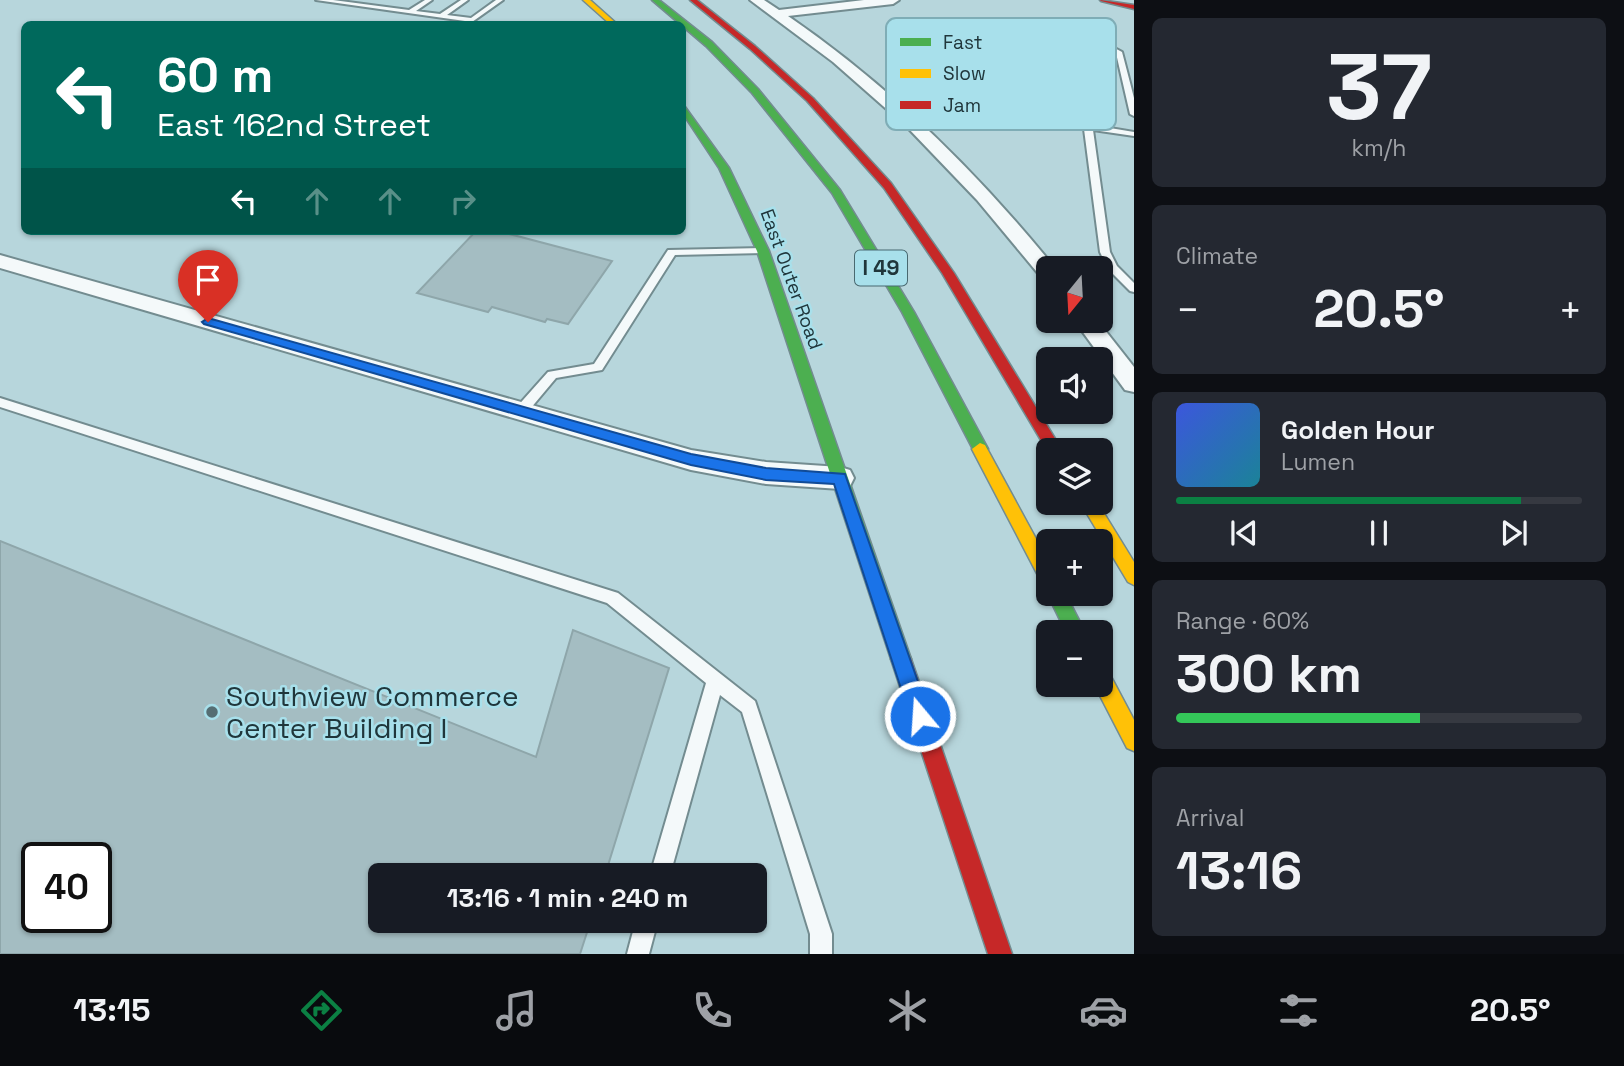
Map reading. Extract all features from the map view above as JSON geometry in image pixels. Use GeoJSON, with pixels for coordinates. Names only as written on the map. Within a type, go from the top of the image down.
{"type":"FeatureCollection","features":[{"type":"Feature","properties":{"kind":"main road"},"geometry":{"type":"LineString","coordinates":[[586,0],[610,21]]}},
{"type":"Feature","properties":{"kind":"main road","name":"I 49"},"geometry":{"type":"LineString","coordinates":[[655,0],[681,21]]}},
{"type":"Feature","properties":{"kind":"main road","name":"I 49"},"geometry":{"type":"LineString","coordinates":[[693,0],[746,39],[837,127],[901,205],[1047,438]]}},
{"type":"Feature","properties":{"kind":"main road"},"geometry":{"type":"LineString","coordinates":[[1103,0],[1134,7]]}},
{"type":"Feature","properties":{"kind":"main road","name":"I 49"},"geometry":{"type":"LineString","coordinates":[[686,25],[709,44],[755,91],[836,192],[908,312],[1036,555]]}},
{"type":"Feature","properties":{"kind":"main road","name":"East Outer Road"},"geometry":{"type":"LineString","coordinates":[[686,112],[724,168],[763,251],[1000,954]]}},
{"type":"Feature","properties":{"kind":"main road"},"geometry":{"type":"LineString","coordinates":[[1096,515],[1134,577]]}},
{"type":"Feature","properties":{"kind":"main road"},"geometry":{"type":"LineString","coordinates":[[1111,697],[1134,741]]}},
{"type":"Feature","properties":{"kind":"street"},"geometry":{"type":"LineString","coordinates":[[756,0],[819,43],[886,97]]}},
{"type":"Feature","properties":{"kind":"street"},"geometry":{"type":"LineString","coordinates":[[778,15],[893,0]]}},
{"type":"Feature","properties":{"kind":"street"},"geometry":{"type":"LineString","coordinates":[[921,130],[989,201],[1036,258]]}},
{"type":"Feature","properties":{"kind":"street"},"geometry":{"type":"LineString","coordinates":[[0,261],[520,412],[728,468],[840,478]]}},
{"type":"Feature","properties":{"kind":"street"},"geometry":{"type":"LineString","coordinates":[[1095,333],[1134,383]]}},
{"type":"Feature","properties":{"kind":"lane"},"geometry":{"type":"LineString","coordinates":[[323,0],[472,20],[500,0]]}},
{"type":"Feature","properties":{"kind":"lane"},"geometry":{"type":"LineString","coordinates":[[352,4],[359,0]]}},
{"type":"Feature","properties":{"kind":"lane"},"geometry":{"type":"LineString","coordinates":[[381,8],[395,0]]}},
{"type":"Feature","properties":{"kind":"lane"},"geometry":{"type":"LineString","coordinates":[[410,12],[429,0]]}},
{"type":"Feature","properties":{"kind":"lane"},"geometry":{"type":"LineString","coordinates":[[441,16],[465,0]]}},
{"type":"Feature","properties":{"kind":"lane"},"geometry":{"type":"LineString","coordinates":[[1116,50],[1134,114]]}},
{"type":"Feature","properties":{"kind":"lane"},"geometry":{"type":"LineString","coordinates":[[1088,130],[1105,253],[1112,267],[1134,289]]}},
{"type":"Feature","properties":{"kind":"lane"},"geometry":{"type":"LineString","coordinates":[[1108,130],[1134,134]]}},
{"type":"Feature","properties":{"kind":"lane"},"geometry":{"type":"LineString","coordinates":[[520,412],[552,375],[598,367],[671,253],[763,251]]}},
{"type":"Feature","properties":{"kind":"lane"},"geometry":{"type":"LineString","coordinates":[[0,402],[612,598],[749,707],[821,934],[821,954]]}},
{"type":"Feature","properties":{"kind":"lane"},"geometry":{"type":"LineString","coordinates":[[663,863],[715,681]]}},
{"type":"Feature","properties":{"kind":"lane"},"geometry":{"type":"LineString","coordinates":[[638,954],[644,933]]}},
{"type":"Feature","properties":{"kind":"building"},"geometry":{"type":"Polygon","coordinates":[[[472,235],[513,235],[612,261],[568,324],[547,319],[545,322],[492,307],[488,312],[417,293],[472,235]]]}},
{"type":"Feature","properties":{"kind":"building","name":"Southview Commerce Center Building I"},"geometry":{"type":"Polygon","coordinates":[[[0,541],[536,757],[573,630],[669,668],[609,863],[368,863],[368,933],[587,933],[580,954],[0,954],[0,541]]]}},
{"type":"Feature","properties":{"kind":"traffic: fast"},"geometry":{"type":"LineString","coordinates":[[655,0],[681,21]]}},
{"type":"Feature","properties":{"kind":"traffic: fast"},"geometry":{"type":"LineString","coordinates":[[686,25],[709,44],[755,91],[836,192],[908,312],[980,449]]}},
{"type":"Feature","properties":{"kind":"traffic: fast"},"geometry":{"type":"LineString","coordinates":[[686,111],[724,168],[763,251],[901,659]]}},
{"type":"Feature","properties":{"kind":"traffic: fast"},"geometry":{"type":"LineString","coordinates":[[1063,606],[1070,620]]}},
{"type":"Feature","properties":{"kind":"traffic: slow"},"geometry":{"type":"LineString","coordinates":[[586,0],[610,21]]}},
{"type":"Feature","properties":{"kind":"traffic: slow"},"geometry":{"type":"LineString","coordinates":[[980,449],[1036,555]]}},
{"type":"Feature","properties":{"kind":"traffic: slow"},"geometry":{"type":"LineString","coordinates":[[1096,515],[1134,577]]}},
{"type":"Feature","properties":{"kind":"traffic: slow"},"geometry":{"type":"LineString","coordinates":[[1111,697],[1134,741]]}},
{"type":"Feature","properties":{"kind":"traffic: jam"},"geometry":{"type":"LineString","coordinates":[[693,0],[782,73],[863,156],[910,216],[948,273],[1048,438]]}},
{"type":"Feature","properties":{"kind":"traffic: jam"},"geometry":{"type":"LineString","coordinates":[[1103,0],[1134,7]]}},
{"type":"Feature","properties":{"kind":"traffic: jam"},"geometry":{"type":"LineString","coordinates":[[901,659],[1000,954]]}},
{"type":"Feature","properties":{"kind":"place","name":"Southview Commerce Center Building I"},"geometry":{"type":"Point","coordinates":[212,712]}},
{"type":"Feature","properties":{"kind":"route"},"geometry":{"type":"LineString","coordinates":[[208,322],[691,460],[766,474],[840,478],[920,716]]}}]}
